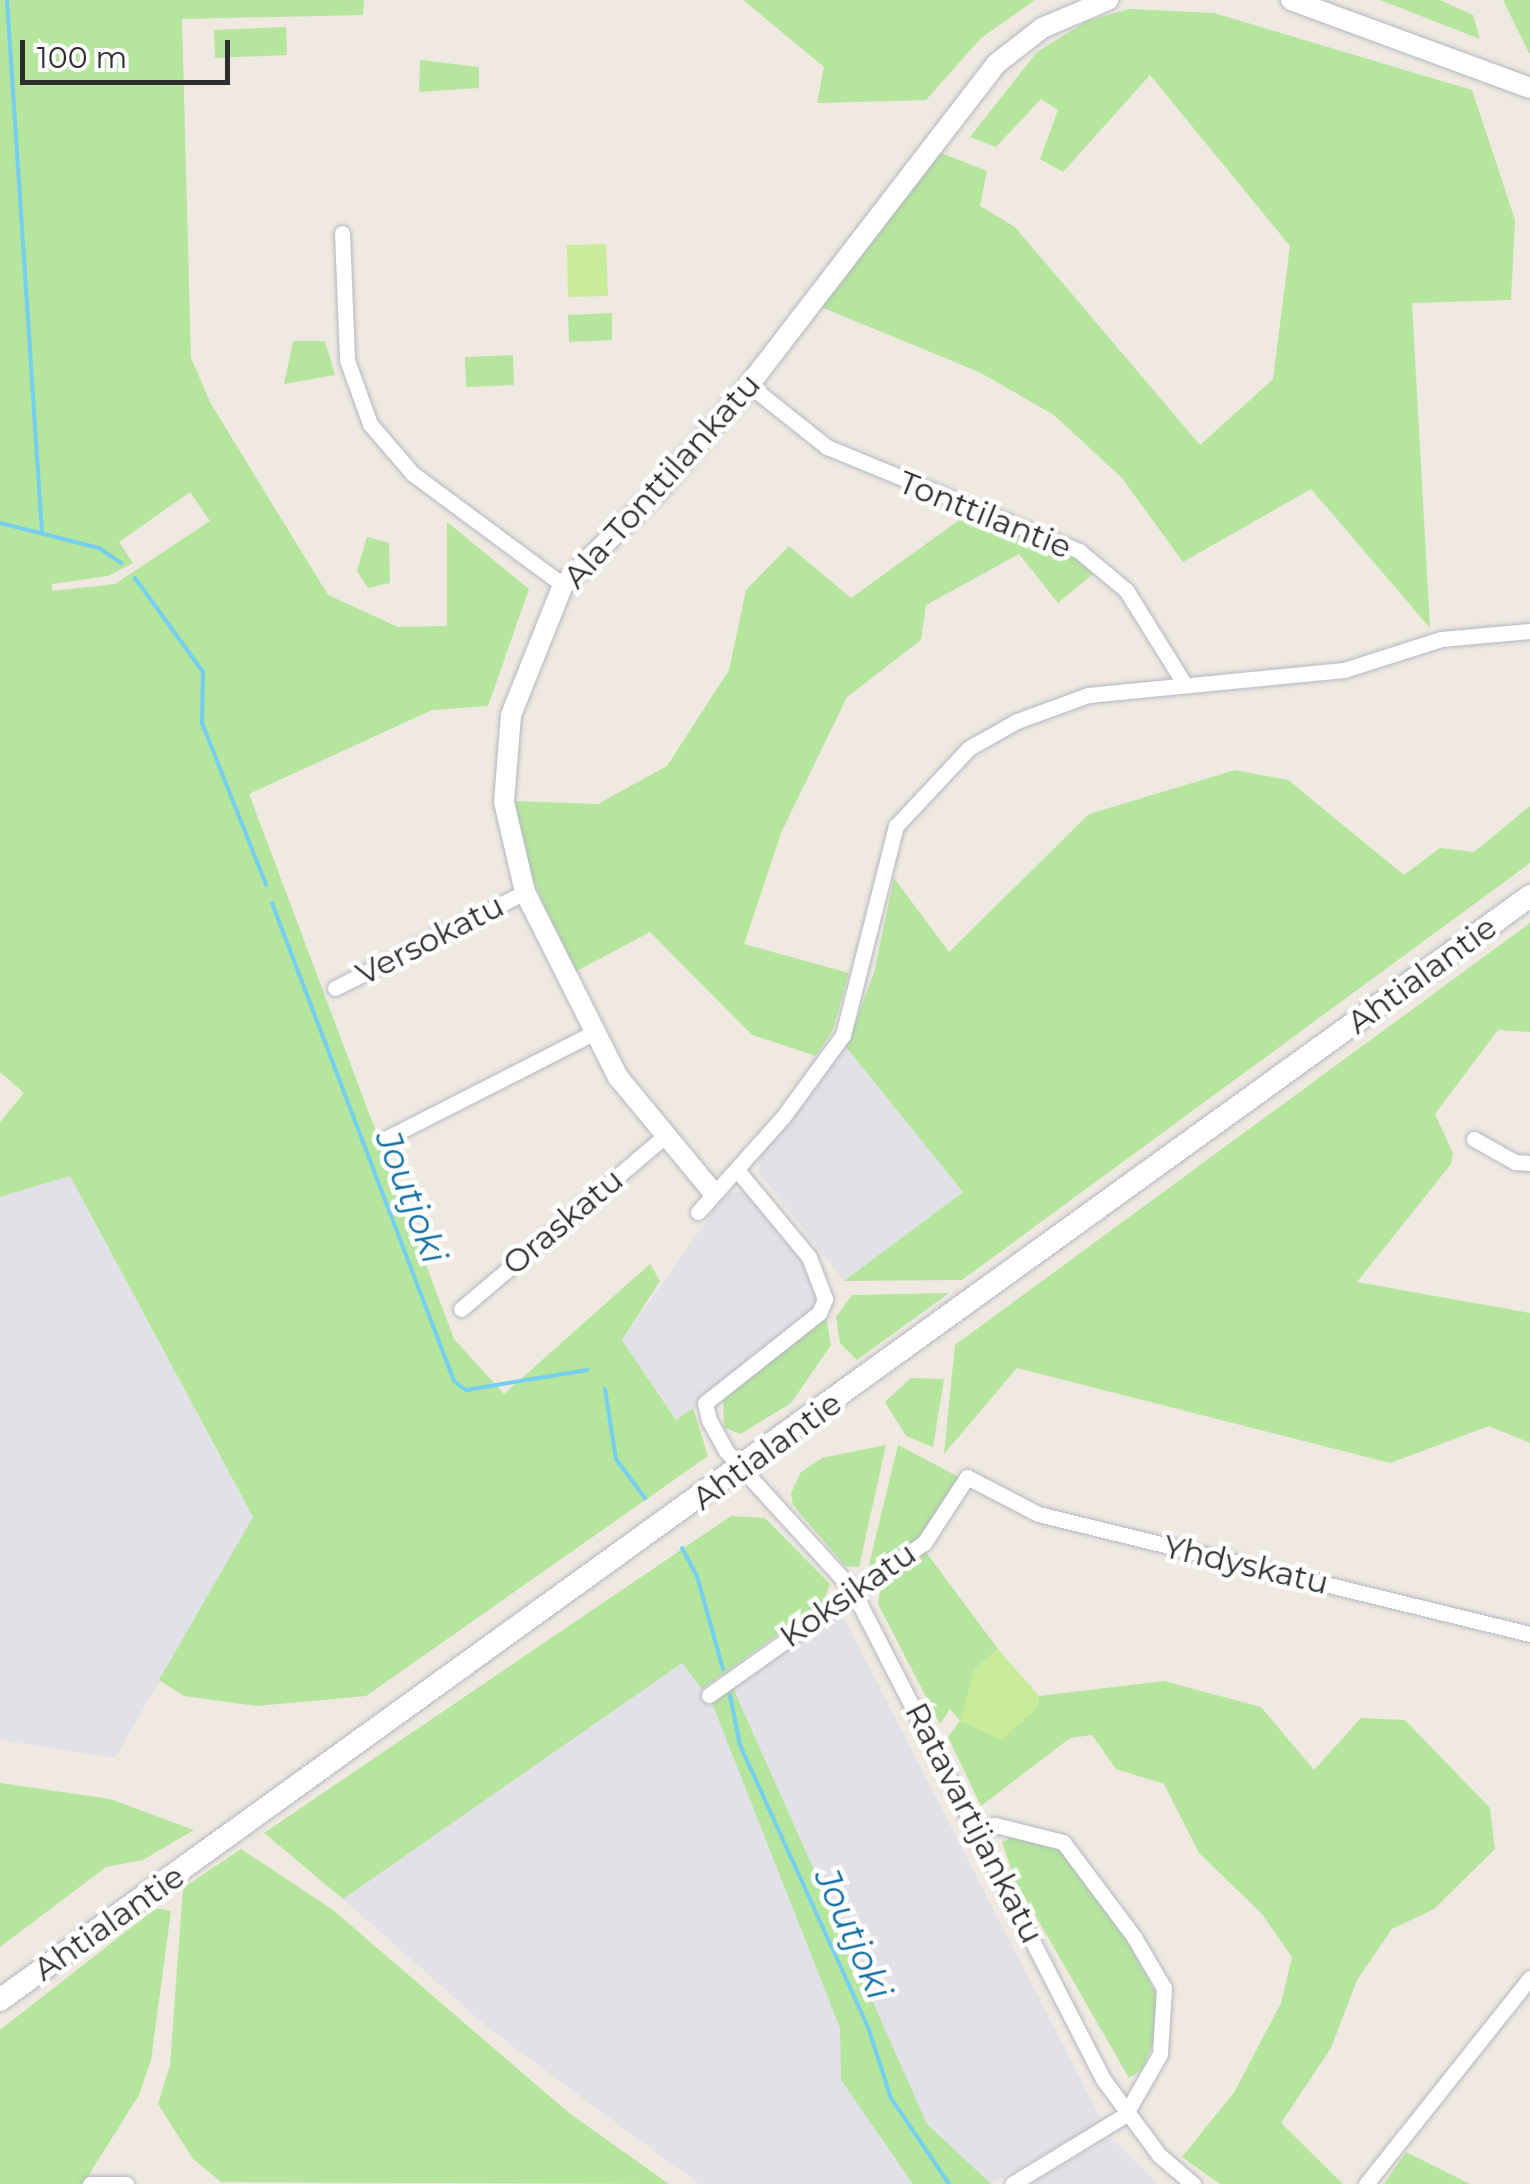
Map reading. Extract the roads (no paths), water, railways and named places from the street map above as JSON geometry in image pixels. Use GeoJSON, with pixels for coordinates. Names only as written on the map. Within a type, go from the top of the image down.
{"type":"FeatureCollection","features":[{"type":"Feature","properties":{"kind":"main road","name":"Ahtialantie"},"geometry":{"type":"LineString","coordinates":[[0,2000],[742,1469],[1530,896]]}},
{"type":"Feature","properties":{"kind":"street","name":"Ala-Tonttilankatu"},"geometry":{"type":"LineString","coordinates":[[712,1190],[665,1136],[593,1033],[525,892],[504,802],[511,716],[563,585],[657,492],[749,385],[996,64],[1080,4],[1108,0]]}},
{"type":"Feature","properties":{"kind":"street"},"geometry":{"type":"LineString","coordinates":[[1290,0],[1530,88]]}},
{"type":"Feature","properties":{"kind":"street"},"geometry":{"type":"LineString","coordinates":[[342,233],[347,360],[370,424],[414,474],[563,585]]}},
{"type":"Feature","properties":{"kind":"street","name":"Tonttilantie"},"geometry":{"type":"LineString","coordinates":[[749,385],[828,448],[1079,550],[1126,590],[1184,683]]}},
{"type":"Feature","properties":{"kind":"street"},"geometry":{"type":"LineString","coordinates":[[698,1212],[712,1190],[738,1170],[842,1036],[896,826],[969,748],[1017,721],[1088,694],[1344,670],[1441,639],[1530,631]]}},
{"type":"Feature","properties":{"kind":"street","name":"Versokatu"},"geometry":{"type":"LineString","coordinates":[[335,988],[525,892]]}},
{"type":"Feature","properties":{"kind":"street"},"geometry":{"type":"LineString","coordinates":[[387,1138],[593,1033]]}},
{"type":"Feature","properties":{"kind":"street","name":"Oraskatu"},"geometry":{"type":"LineString","coordinates":[[461,1309],[665,1136]]}},
{"type":"Feature","properties":{"kind":"street"},"geometry":{"type":"LineString","coordinates":[[1474,1139],[1515,1162],[1530,1163]]}},
{"type":"Feature","properties":{"kind":"street","name":"Ratavartijankatu"},"geometry":{"type":"LineString","coordinates":[[738,1170],[809,1257],[826,1299],[819,1313],[706,1404],[726,1450],[852,1589],[1125,2116],[1193,2184]]}},
{"type":"Feature","properties":{"kind":"street","name":"Koksikatu"},"geometry":{"type":"LineString","coordinates":[[709,1695],[852,1589],[924,1543],[967,1477]]}},
{"type":"Feature","properties":{"kind":"street","name":"Yhdyskatu"},"geometry":{"type":"LineString","coordinates":[[967,1477],[1038,1514],[1530,1634]]}},
{"type":"Feature","properties":{"kind":"street"},"geometry":{"type":"LineString","coordinates":[[978,1832],[995,1824],[1063,1842],[1134,1937],[1164,1988],[1160,2054],[1125,2116],[1012,2184]]}},
{"type":"Feature","properties":{"kind":"street"},"geometry":{"type":"LineString","coordinates":[[1366,2184],[1530,1978]]}},
{"type":"Feature","properties":{"kind":"street"},"geometry":{"type":"LineString","coordinates":[[90,2184],[126,2184]]}},
{"type":"Feature","properties":{"kind":"waterway","name":"Joutjoki"},"geometry":{"type":"LineString","coordinates":[[7,0],[42,533]]}},
{"type":"Feature","properties":{"kind":"waterway","name":"Joutjoki"},"geometry":{"type":"LineString","coordinates":[[0,523],[99,548],[121,563]]}},
{"type":"Feature","properties":{"kind":"waterway","name":"Joutjoki"},"geometry":{"type":"LineString","coordinates":[[135,578],[203,672],[202,723],[266,885]]}},
{"type":"Feature","properties":{"kind":"waterway","name":"Joutjoki"},"geometry":{"type":"LineString","coordinates":[[272,903],[454,1381],[466,1390],[587,1370]]}},
{"type":"Feature","properties":{"kind":"waterway","name":"Joutjoki"},"geometry":{"type":"LineString","coordinates":[[605,1389],[616,1459],[645,1498]]}},
{"type":"Feature","properties":{"kind":"waterway","name":"Joutjoki"},"geometry":{"type":"LineString","coordinates":[[682,1548],[697,1576],[723,1669]]}},
{"type":"Feature","properties":{"kind":"waterway","name":"Joutjoki"},"geometry":{"type":"LineString","coordinates":[[730,1695],[740,1745],[869,2030],[891,2098],[949,2184]]}}]}
